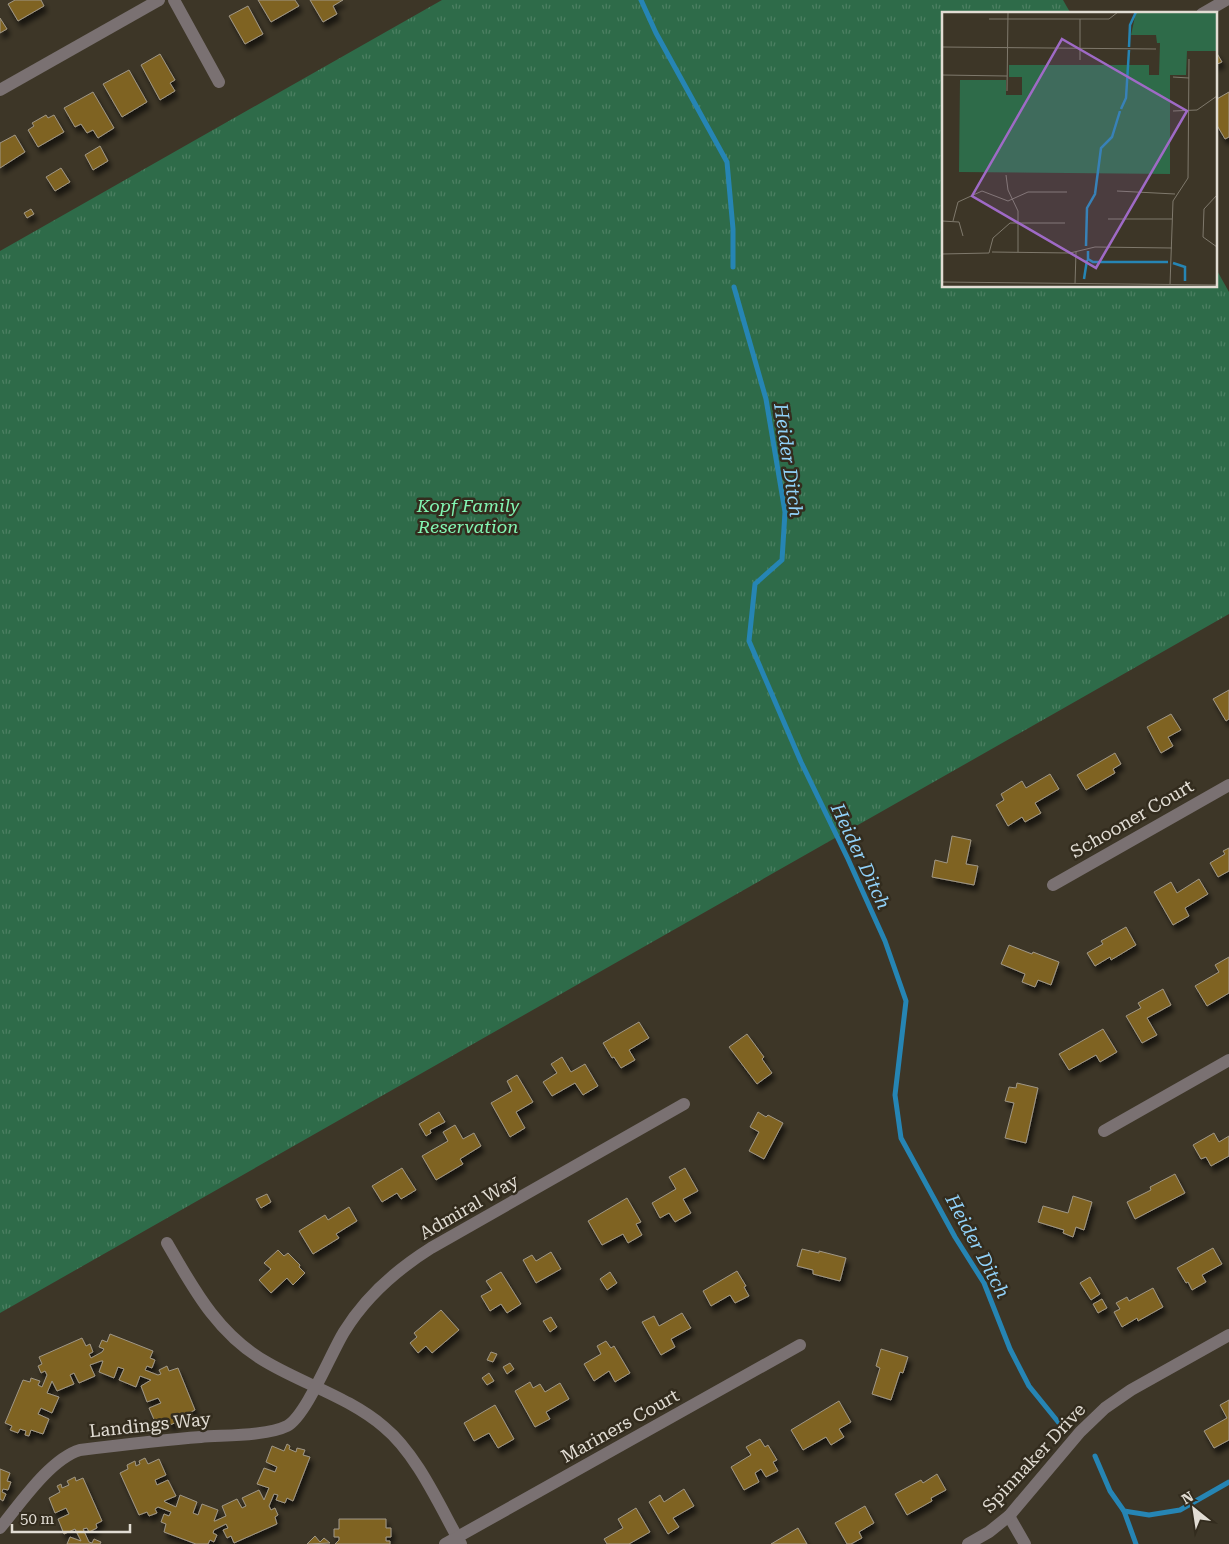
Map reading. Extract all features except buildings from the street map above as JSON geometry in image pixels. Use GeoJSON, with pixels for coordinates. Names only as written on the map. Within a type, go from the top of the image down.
{"type":"FeatureCollection","features":[{"type":"Feature","properties":{"kind":"street"},"geometry":{"type":"LineString","coordinates":[[0,90],[159,0]]}},
{"type":"Feature","properties":{"kind":"street"},"geometry":{"type":"LineString","coordinates":[[174,0],[219,82]]}},
{"type":"Feature","properties":{"kind":"street"},"geometry":{"type":"LineString","coordinates":[[1205,12],[1226,0]]}},
{"type":"Feature","properties":{"kind":"street","name":"Schooner Court"},"geometry":{"type":"LineString","coordinates":[[1053,885],[1229,785]]}},
{"type":"Feature","properties":{"kind":"street"},"geometry":{"type":"LineString","coordinates":[[1104,1131],[1229,1060]]}},
{"type":"Feature","properties":{"kind":"street","name":"Admiral Way"},"geometry":{"type":"LineString","coordinates":[[316,1388],[333,1352],[355,1315],[372,1294],[397,1271],[431,1248],[684,1104]]}},
{"type":"Feature","properties":{"kind":"street"},"geometry":{"type":"LineString","coordinates":[[167,1243],[202,1303],[225,1331],[238,1343],[268,1363],[363,1411],[394,1436],[411,1456],[459,1541],[445,1544]]}},
{"type":"Feature","properties":{"kind":"street","name":"Spinnaker Drive"},"geometry":{"type":"LineString","coordinates":[[968,1544],[989,1532],[1009,1516],[1080,1432],[1105,1408],[1131,1390],[1229,1335]]}},
{"type":"Feature","properties":{"kind":"street","name":"Mariners Court"},"geometry":{"type":"LineString","coordinates":[[459,1541],[800,1345]]}},
{"type":"Feature","properties":{"kind":"street","name":"Landings Way"},"geometry":{"type":"LineString","coordinates":[[0,1528],[55,1464],[71,1453],[80,1450],[158,1441],[260,1433],[277,1429],[288,1426],[295,1420],[316,1388]]}},
{"type":"Feature","properties":{"kind":"street"},"geometry":{"type":"LineString","coordinates":[[1009,1516],[1024,1544]]}},
{"type":"Feature","properties":{"kind":"green space","name":"Kopf Family Reservation"},"geometry":{"type":"Polygon","coordinates":[[[442,0],[1063,0],[1070,12],[942,12],[942,288],[1216,288],[1216,269],[1229,292],[1229,614],[0,1313],[0,251],[442,0]]]}},
{"type":"Feature","properties":{"kind":"waterway","name":"Heider Ditch"},"geometry":{"type":"LineString","coordinates":[[641,0],[656,33],[727,162],[733,229],[733,267]]}},
{"type":"Feature","properties":{"kind":"waterway","name":"Heider Ditch"},"geometry":{"type":"LineString","coordinates":[[734,287],[766,399],[785,512],[782,560],[755,584],[749,641],[801,762],[885,941],[906,1001],[895,1095],[901,1138],[955,1237],[984,1283],[1010,1349],[1029,1386],[1059,1423]]}},
{"type":"Feature","properties":{"kind":"waterway","name":"Heider Ditch"},"geometry":{"type":"LineString","coordinates":[[1095,1456],[1110,1491],[1124,1511],[1149,1515],[1180,1510],[1229,1482]]}},
{"type":"Feature","properties":{"kind":"waterway"},"geometry":{"type":"LineString","coordinates":[[1124,1511],[1136,1544]]}}]}
